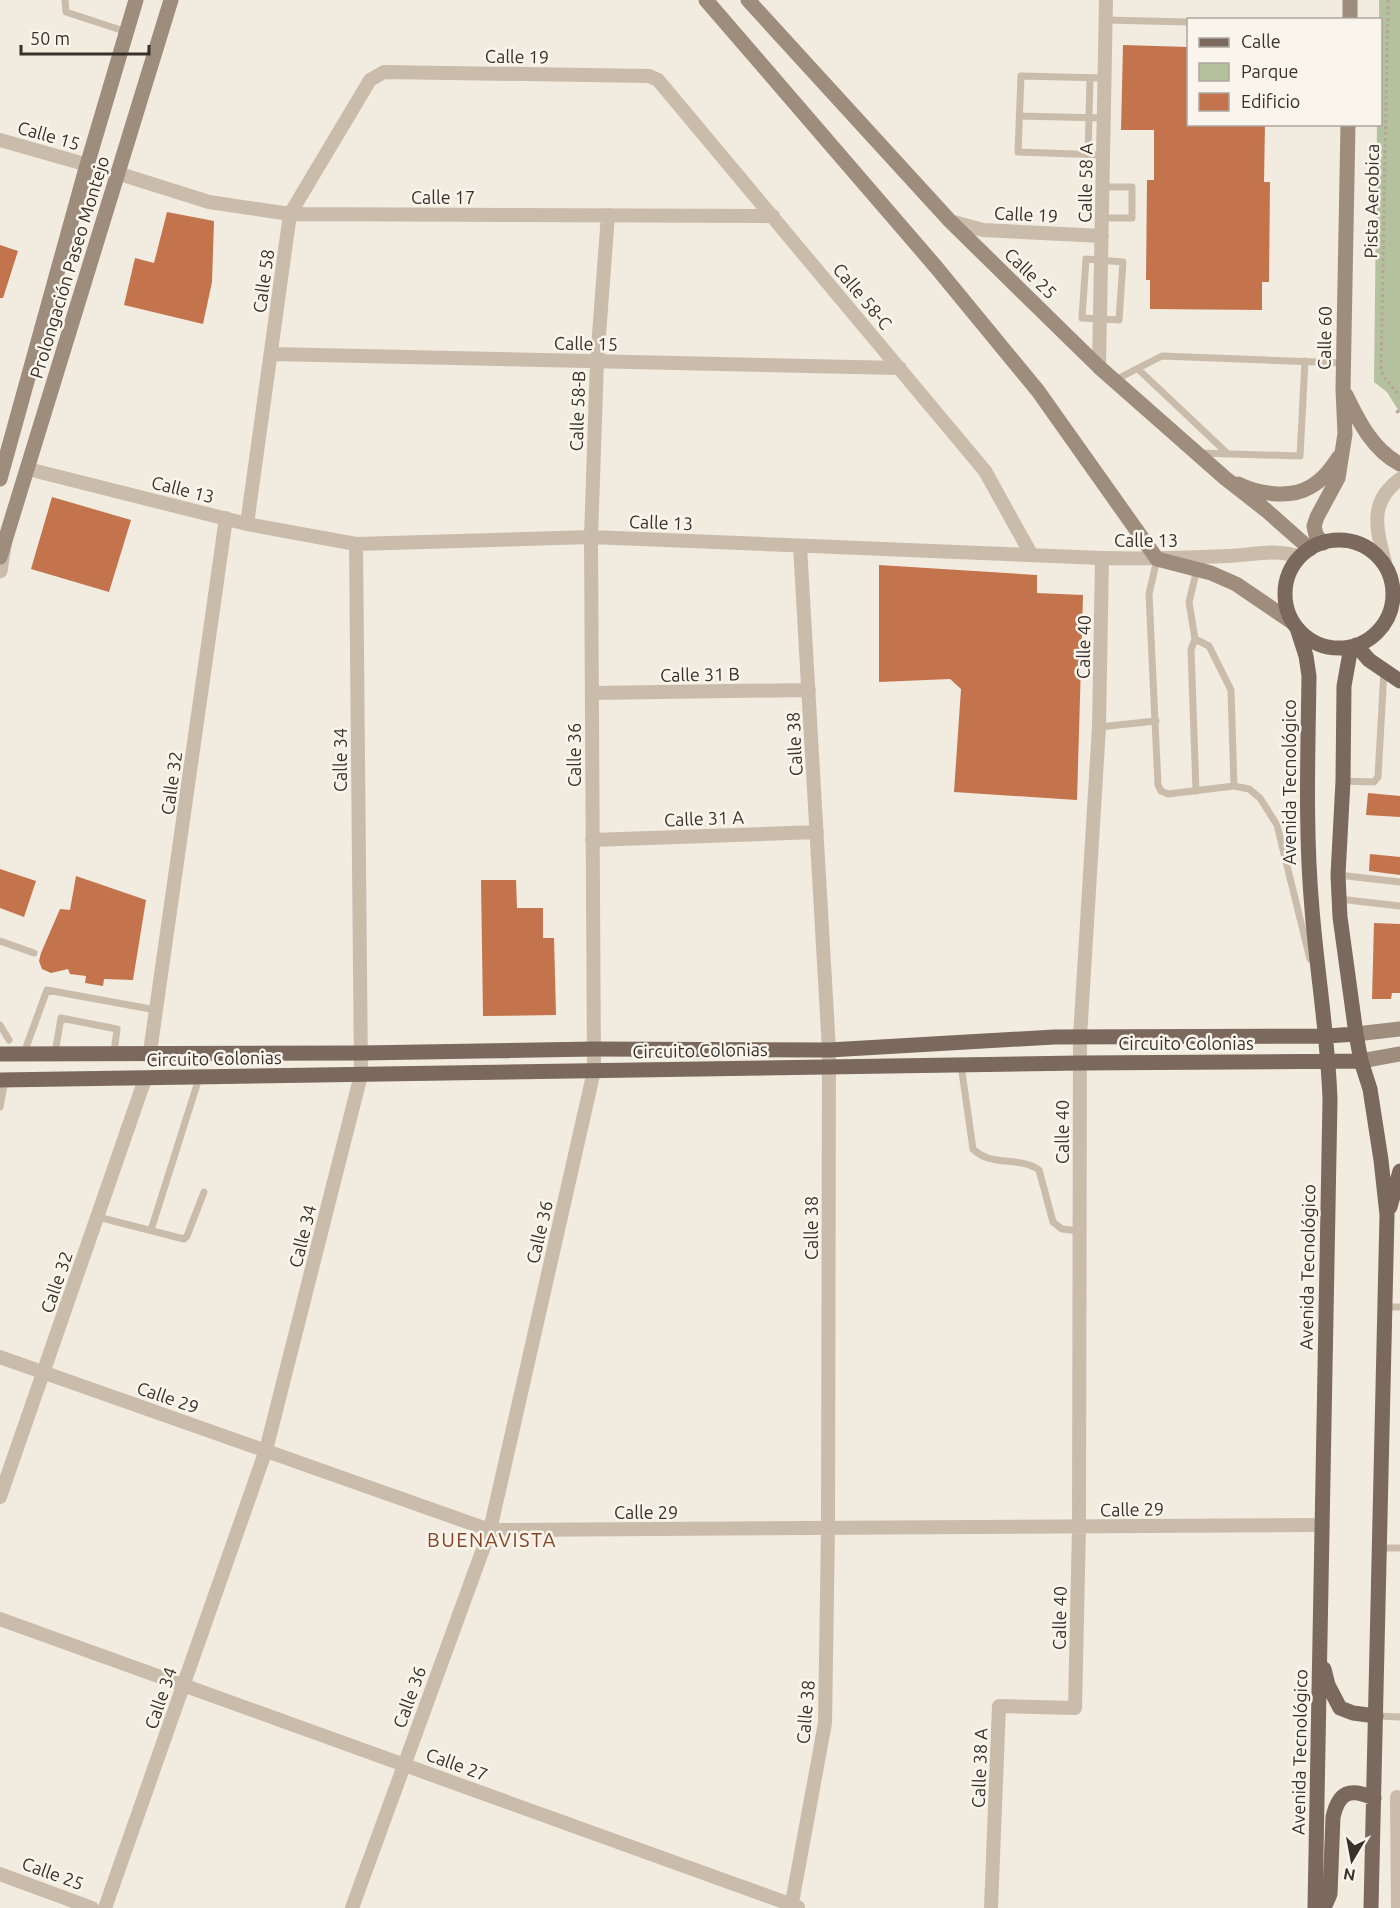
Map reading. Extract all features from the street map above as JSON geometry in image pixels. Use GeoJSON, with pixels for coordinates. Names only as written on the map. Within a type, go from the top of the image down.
{"type":"FeatureCollection","features":[{"type":"Feature","properties":{"kind":"main road","name":"Prolongación Paseo Montejo"},"geometry":{"type":"LineString","coordinates":[[0,479],[3,460],[136,0]]}},
{"type":"Feature","properties":{"kind":"main road","name":"Prolongación Paseo Montejo"},"geometry":{"type":"LineString","coordinates":[[2,551],[171,0]]}},
{"type":"Feature","properties":{"kind":"main road"},"geometry":{"type":"LineString","coordinates":[[706,0],[936,267],[1038,391],[1157,559],[1197,569],[1236,584],[1295,625],[1304,635],[1321,645],[1341,648],[1354,646],[1370,639],[1385,623],[1391,610],[1393,595],[1386,567],[1359,544],[1335,541],[1311,550],[1290,570],[1285,588],[1286,605],[1295,625]]}},
{"type":"Feature","properties":{"kind":"main road","name":"Calle 25"},"geometry":{"type":"LineString","coordinates":[[748,0],[950,221],[1099,367],[1311,550]]}},
{"type":"Feature","properties":{"kind":"main road"},"geometry":{"type":"LineString","coordinates":[[1350,0],[1350,18]]}},
{"type":"Feature","properties":{"kind":"main road","name":"Calle 60"},"geometry":{"type":"LineString","coordinates":[[1311,550],[1316,535],[1314,526],[1317,517],[1338,478],[1345,434],[1343,363],[1348,126]]}},
{"type":"Feature","properties":{"kind":"main road"},"geometry":{"type":"LineString","coordinates":[[1343,390],[1366,433],[1378,448],[1400,464]]}},
{"type":"Feature","properties":{"kind":"main road"},"geometry":{"type":"LineString","coordinates":[[1225,478],[1246,488],[1289,494],[1310,488],[1327,474],[1343,452]]}},
{"type":"Feature","properties":{"kind":"main road"},"geometry":{"type":"LineString","coordinates":[[1393,595],[1400,615]]}},
{"type":"Feature","properties":{"kind":"main road","name":"Avenida Tecnológico"},"geometry":{"type":"LineString","coordinates":[[1295,625],[1306,656],[1309,676],[1307,846],[1329,1063],[1315,1908]]}},
{"type":"Feature","properties":{"kind":"main road"},"geometry":{"type":"LineString","coordinates":[[1354,646],[1369,660],[1400,681]]}},
{"type":"Feature","properties":{"kind":"main road"},"geometry":{"type":"LineString","coordinates":[[1354,646],[1344,687],[1339,899],[1356,1034],[1361,1061],[1370,1089],[1382,1160],[1392,1307],[1379,1548],[1371,1908]]}},
{"type":"Feature","properties":{"kind":"main road","name":"Circuito Colonias"},"geometry":{"type":"LineString","coordinates":[[0,1054],[361,1053],[594,1049],[830,1050],[1080,1037],[1327,1036],[1400,1029]]}},
{"type":"Feature","properties":{"kind":"main road","name":"Circuito Colonias"},"geometry":{"type":"LineString","coordinates":[[2,1080],[1080,1063],[1329,1063],[1361,1061],[1400,1054]]}},
{"type":"Feature","properties":{"kind":"main road"},"geometry":{"type":"LineString","coordinates":[[1387,1215],[1400,1171]]}},
{"type":"Feature","properties":{"kind":"main road"},"geometry":{"type":"LineString","coordinates":[[1320,1652],[1328,1685],[1340,1708],[1353,1713],[1376,1716]]}},
{"type":"Feature","properties":{"kind":"main road"},"geometry":{"type":"LineString","coordinates":[[1324,1908],[1330,1894],[1335,1806],[1342,1796],[1348,1793],[1359,1792],[1374,1798]]}},
{"type":"Feature","properties":{"kind":"street","name":"Calle 58 A"},"geometry":{"type":"LineString","coordinates":[[1099,367],[1106,0]]}},
{"type":"Feature","properties":{"kind":"street","name":"Calle 19"},"geometry":{"type":"LineString","coordinates":[[384,72],[649,76]]}},
{"type":"Feature","properties":{"kind":"street","name":"Calle 58"},"geometry":{"type":"LineString","coordinates":[[247,524],[290,214],[370,80],[384,72]]}},
{"type":"Feature","properties":{"kind":"street","name":"Calle 58-C"},"geometry":{"type":"LineString","coordinates":[[649,76],[658,80],[986,471],[1031,554]]}},
{"type":"Feature","properties":{"kind":"street","name":"Calle 15"},"geometry":{"type":"LineString","coordinates":[[0,140],[88,165]]}},
{"type":"Feature","properties":{"kind":"street","name":"Calle 17"},"geometry":{"type":"LineString","coordinates":[[117,173],[208,202],[290,214],[773,216]]}},
{"type":"Feature","properties":{"kind":"street","name":"Calle 58-B"},"geometry":{"type":"LineString","coordinates":[[591,537],[597,361],[608,215]]}},
{"type":"Feature","properties":{"kind":"street","name":"Calle 19"},"geometry":{"type":"LineString","coordinates":[[950,221],[983,230],[1102,236]]}},
{"type":"Feature","properties":{"kind":"street","name":"Calle 15"},"geometry":{"type":"LineString","coordinates":[[271,354],[900,368]]}},
{"type":"Feature","properties":{"kind":"street","name":"Calle 13"},"geometry":{"type":"LineString","coordinates":[[28,469],[247,524],[356,544],[591,537],[1157,559],[1311,550]]}},
{"type":"Feature","properties":{"kind":"street"},"geometry":{"type":"LineString","coordinates":[[1386,567],[1377,530],[1377,514],[1380,501],[1387,489],[1400,479]]}},
{"type":"Feature","properties":{"kind":"street","name":"Calle 32"},"geometry":{"type":"LineString","coordinates":[[150,1052],[226,518]]}},
{"type":"Feature","properties":{"kind":"street","name":"Calle 36"},"geometry":{"type":"LineString","coordinates":[[352,1908],[490,1530],[594,1071],[591,537]]}},
{"type":"Feature","properties":{"kind":"street","name":"Calle 34"},"geometry":{"type":"LineString","coordinates":[[105,1908],[266,1450],[361,1075],[356,544]]}},
{"type":"Feature","properties":{"kind":"street","name":"Calle 38"},"geometry":{"type":"LineString","coordinates":[[794,1907],[825,1724],[828,1529],[830,1050],[800,546]]}},
{"type":"Feature","properties":{"kind":"street","name":"Prolongación Paseo Montejo"},"geometry":{"type":"LineString","coordinates":[[0,571],[2,551]]}},
{"type":"Feature","properties":{"kind":"street","name":"Calle 40"},"geometry":{"type":"LineString","coordinates":[[1075,1707],[1079,1527],[1080,1037],[1099,727],[1102,558]]}},
{"type":"Feature","properties":{"kind":"street","name":"Calle 31 B"},"geometry":{"type":"LineString","coordinates":[[592,693],[809,690]]}},
{"type":"Feature","properties":{"kind":"street","name":"Calle 31 A"},"geometry":{"type":"LineString","coordinates":[[592,840],[817,832]]}},
{"type":"Feature","properties":{"kind":"street","name":"Calle 32"},"geometry":{"type":"LineString","coordinates":[[0,1497],[145,1079]]}},
{"type":"Feature","properties":{"kind":"street","name":"Calle 29"},"geometry":{"type":"LineString","coordinates":[[0,1357],[490,1530],[1322,1525]]}},
{"type":"Feature","properties":{"kind":"street","name":"Calle 27"},"geometry":{"type":"LineString","coordinates":[[0,1618],[794,1907]]}},
{"type":"Feature","properties":{"kind":"street","name":"Calle 38 A"},"geometry":{"type":"LineString","coordinates":[[991,1908],[999,1706],[1075,1707]]}},
{"type":"Feature","properties":{"kind":"street"},"geometry":{"type":"LineString","coordinates":[[1374,1798],[1398,1796],[1398,1908]]}},
{"type":"Feature","properties":{"kind":"street","name":"Calle 25"},"geometry":{"type":"LineString","coordinates":[[0,1874],[92,1908]]}},
{"type":"Feature","properties":{"kind":"lane"},"geometry":{"type":"LineString","coordinates":[[65,0],[66,12],[127,32]]}},
{"type":"Feature","properties":{"kind":"lane"},"geometry":{"type":"LineString","coordinates":[[1106,20],[1187,22]]}},
{"type":"Feature","properties":{"kind":"lane"},"geometry":{"type":"LineString","coordinates":[[1103,155],[1018,152],[1021,76],[1105,78]]}},
{"type":"Feature","properties":{"kind":"lane"},"geometry":{"type":"LineString","coordinates":[[1088,155],[1090,78]]}},
{"type":"Feature","properties":{"kind":"lane"},"geometry":{"type":"LineString","coordinates":[[1019,116],[1104,118]]}},
{"type":"Feature","properties":{"kind":"lane"},"geometry":{"type":"LineString","coordinates":[[1102,187],[1132,187],[1132,218],[1102,218]]}},
{"type":"Feature","properties":{"kind":"lane"},"geometry":{"type":"LineString","coordinates":[[1100,319],[1119,320],[1123,262],[1101,261]]}},
{"type":"Feature","properties":{"kind":"lane"},"geometry":{"type":"LineString","coordinates":[[1115,380],[1162,356],[1343,363]]}},
{"type":"Feature","properties":{"kind":"lane"},"geometry":{"type":"LineString","coordinates":[[1196,453],[1300,456],[1305,361]]}},
{"type":"Feature","properties":{"kind":"lane"},"geometry":{"type":"LineString","coordinates":[[1138,369],[1228,454]]}},
{"type":"Feature","properties":{"kind":"lane"},"geometry":{"type":"LineString","coordinates":[[1157,559],[1149,594],[1158,785],[1161,791],[1168,794],[1234,786],[1249,789],[1260,798],[1277,825],[1324,1014]]}},
{"type":"Feature","properties":{"kind":"lane"},"geometry":{"type":"LineString","coordinates":[[1196,791],[1191,650],[1195,639],[1189,602],[1197,569]]}},
{"type":"Feature","properties":{"kind":"lane"},"geometry":{"type":"LineString","coordinates":[[1195,639],[1209,646],[1231,690],[1234,786]]}},
{"type":"Feature","properties":{"kind":"lane"},"geometry":{"type":"LineString","coordinates":[[1343,781],[1374,782],[1378,777],[1384,670]]}},
{"type":"Feature","properties":{"kind":"lane"},"geometry":{"type":"LineString","coordinates":[[1099,727],[1156,721]]}},
{"type":"Feature","properties":{"kind":"lane"},"geometry":{"type":"LineString","coordinates":[[1338,875],[1400,882]]}},
{"type":"Feature","properties":{"kind":"lane"},"geometry":{"type":"LineString","coordinates":[[1339,899],[1400,906]]}},
{"type":"Feature","properties":{"kind":"lane"},"geometry":{"type":"LineString","coordinates":[[0,941],[34,953]]}},
{"type":"Feature","properties":{"kind":"lane"},"geometry":{"type":"LineString","coordinates":[[23,1054],[47,990],[156,1010]]}},
{"type":"Feature","properties":{"kind":"lane"},"geometry":{"type":"LineString","coordinates":[[55,1054],[61,1018],[117,1029],[114,1053]]}},
{"type":"Feature","properties":{"kind":"lane"},"geometry":{"type":"LineString","coordinates":[[0,1025],[9,1040]]}},
{"type":"Feature","properties":{"kind":"lane"},"geometry":{"type":"LineString","coordinates":[[961,1065],[973,1149],[982,1157],[1031,1166],[1039,1170],[1053,1222],[1062,1229],[1080,1231]]}},
{"type":"Feature","properties":{"kind":"lane"},"geometry":{"type":"LineString","coordinates":[[152,1230],[199,1078]]}},
{"type":"Feature","properties":{"kind":"lane"},"geometry":{"type":"LineString","coordinates":[[0,1107],[2,1080]]}},
{"type":"Feature","properties":{"kind":"lane"},"geometry":{"type":"LineString","coordinates":[[1387,1215],[1400,1189]]}},
{"type":"Feature","properties":{"kind":"lane"},"geometry":{"type":"LineString","coordinates":[[98,1217],[184,1239],[204,1192]]}},
{"type":"Feature","properties":{"kind":"lane"},"geometry":{"type":"LineString","coordinates":[[1379,1548],[1400,1548]]}},
{"type":"Feature","properties":{"kind":"lane"},"geometry":{"type":"LineString","coordinates":[[1376,1716],[1400,1717]]}},
{"type":"Feature","properties":{"kind":"path","name":"Pista Aerobica"},"geometry":{"type":"LineString","coordinates":[[1388,0],[1381,370],[1400,396]]}},
{"type":"Feature","properties":{"kind":"green space"},"geometry":{"type":"Polygon","coordinates":[[[1379,0],[1400,0],[1400,413],[1387,392],[1374,382],[1377,126],[1382,126],[1382,18],[1379,18],[1379,0]]]}},
{"type":"Feature","properties":{"kind":"building"},"geometry":{"type":"Polygon","coordinates":[[[1123,45],[1187,47],[1187,126],[1265,126],[1264,182],[1270,182],[1269,282],[1262,282],[1262,310],[1150,309],[1150,280],[1146,280],[1147,180],[1154,180],[1154,130],[1121,130],[1123,45]]]}},
{"type":"Feature","properties":{"kind":"building"},"geometry":{"type":"Polygon","coordinates":[[[167,212],[214,221],[212,282],[203,324],[124,305],[135,258],[154,263],[167,212]]]}},
{"type":"Feature","properties":{"kind":"building"},"geometry":{"type":"Polygon","coordinates":[[[0,245],[18,251],[3,298],[0,298],[0,245]]]}},
{"type":"Feature","properties":{"kind":"building"},"geometry":{"type":"Polygon","coordinates":[[[52,497],[131,520],[109,592],[31,569],[52,497]]]}},
{"type":"Feature","properties":{"kind":"building"},"geometry":{"type":"Polygon","coordinates":[[[879,565],[1037,575],[1037,593],[1083,595],[1077,800],[954,792],[961,689],[950,679],[879,682],[879,565]]]}},
{"type":"Feature","properties":{"kind":"building"},"geometry":{"type":"Polygon","coordinates":[[[1368,793],[1400,796],[1400,817],[1366,815],[1368,793]]]}},
{"type":"Feature","properties":{"kind":"building"},"geometry":{"type":"Polygon","coordinates":[[[1370,854],[1400,857],[1400,875],[1369,871],[1370,854]]]}},
{"type":"Feature","properties":{"kind":"building"},"geometry":{"type":"Polygon","coordinates":[[[0,869],[36,881],[24,917],[0,908],[0,869]]]}},
{"type":"Feature","properties":{"kind":"building"},"geometry":{"type":"Polygon","coordinates":[[[76,876],[146,900],[133,980],[104,979],[103,986],[85,983],[86,976],[70,974],[68,969],[51,973],[42,969],[39,961],[41,953],[60,909],[70,910],[76,876]]]}},
{"type":"Feature","properties":{"kind":"building"},"geometry":{"type":"Polygon","coordinates":[[[481,880],[516,880],[517,908],[543,908],[543,938],[554,938],[556,1015],[483,1016],[481,880]]]}},
{"type":"Feature","properties":{"kind":"building"},"geometry":{"type":"Polygon","coordinates":[[[1374,923],[1400,924],[1400,993],[1392,993],[1391,999],[1372,999],[1374,923]]]}},
{"type":"Feature","properties":{"kind":"district","name":"BUENAVISTA"},"geometry":{"type":"Point","coordinates":[492,1539]}}]}
